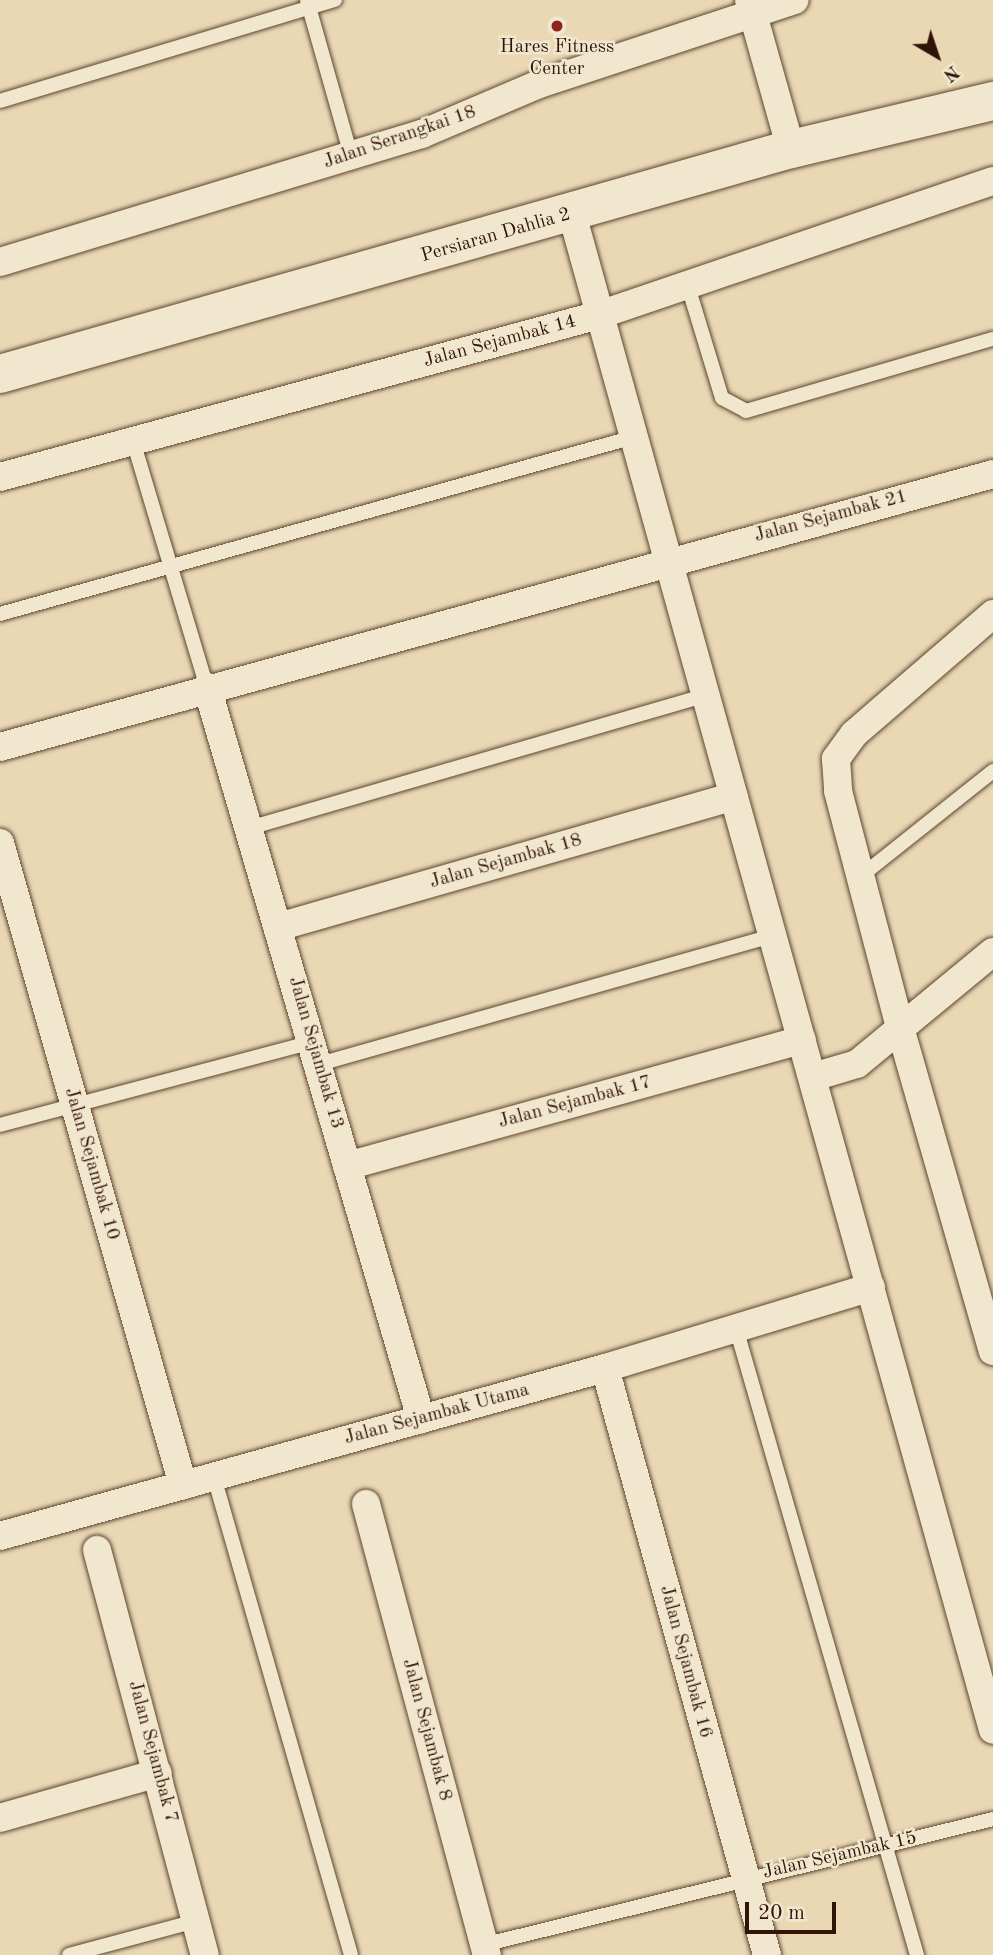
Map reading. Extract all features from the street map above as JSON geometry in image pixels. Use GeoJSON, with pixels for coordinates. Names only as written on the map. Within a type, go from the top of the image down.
{"type":"FeatureCollection","features":[{"type":"Feature","properties":{"kind":"street","name":"Jalan Serangkai 18"},"geometry":{"type":"LineString","coordinates":[[0,262],[351,156],[469,116],[540,84],[751,7],[795,0]]}},
{"type":"Feature","properties":{"kind":"street"},"geometry":{"type":"LineString","coordinates":[[751,7],[792,149]]}},
{"type":"Feature","properties":{"kind":"street","name":"Persiaran Dahlia 2"},"geometry":{"type":"LineString","coordinates":[[0,374],[572,214],[792,149],[993,101]]}},
{"type":"Feature","properties":{"kind":"street","name":"Jalan Sejambak 14"},"geometry":{"type":"LineString","coordinates":[[0,477],[599,315],[993,181]]}},
{"type":"Feature","properties":{"kind":"street"},"geometry":{"type":"LineString","coordinates":[[572,214],[670,559],[770,936],[813,1077],[993,1730]]}},
{"type":"Feature","properties":{"kind":"street","name":"Jalan Sejambak 21"},"geometry":{"type":"LineString","coordinates":[[670,559],[993,474]]}},
{"type":"Feature","properties":{"kind":"street"},"geometry":{"type":"LineString","coordinates":[[0,747],[670,559]]}},
{"type":"Feature","properties":{"kind":"street"},"geometry":{"type":"LineString","coordinates":[[993,614],[854,734],[836,759],[838,791],[901,1031],[985,1291],[993,1351]]}},
{"type":"Feature","properties":{"kind":"street","name":"Jalan Sejambak 13"},"geometry":{"type":"LineString","coordinates":[[207,687],[421,1419]]}},
{"type":"Feature","properties":{"kind":"street","name":"Jalan Sejambak 18"},"geometry":{"type":"LineString","coordinates":[[278,927],[734,796]]}},
{"type":"Feature","properties":{"kind":"street","name":"Jalan Sejambak 10"},"geometry":{"type":"LineString","coordinates":[[0,843],[183,1485]]}},
{"type":"Feature","properties":{"kind":"street"},"geometry":{"type":"LineString","coordinates":[[813,1077],[857,1064],[901,1031],[993,952]]}},
{"type":"Feature","properties":{"kind":"street","name":"Jalan Sejambak 17"},"geometry":{"type":"LineString","coordinates":[[348,1166],[802,1040]]}},
{"type":"Feature","properties":{"kind":"street","name":"Jalan Sejambak Utama"},"geometry":{"type":"LineString","coordinates":[[0,1536],[605,1368],[871,1287]]}},
{"type":"Feature","properties":{"kind":"street","name":"Jalan Sejambak 16"},"geometry":{"type":"LineString","coordinates":[[605,1368],[766,1955]]}},
{"type":"Feature","properties":{"kind":"street","name":"Jalan Sejambak 8"},"geometry":{"type":"LineString","coordinates":[[366,1504],[485,1950]]}},
{"type":"Feature","properties":{"kind":"street","name":"Jalan Sejambak 7"},"geometry":{"type":"LineString","coordinates":[[97,1550],[205,1955]]}},
{"type":"Feature","properties":{"kind":"street"},"geometry":{"type":"LineString","coordinates":[[0,1818],[158,1773]]}},
{"type":"Feature","properties":{"kind":"lane"},"geometry":{"type":"LineString","coordinates":[[0,101],[308,4],[335,0]]}},
{"type":"Feature","properties":{"kind":"lane"},"geometry":{"type":"LineString","coordinates":[[308,4],[351,156]]}},
{"type":"Feature","properties":{"kind":"lane"},"geometry":{"type":"LineString","coordinates":[[687,283],[722,398],[746,411],[993,339]]}},
{"type":"Feature","properties":{"kind":"lane"},"geometry":{"type":"LineString","coordinates":[[0,614],[634,437]]}},
{"type":"Feature","properties":{"kind":"lane"},"geometry":{"type":"LineString","coordinates":[[133,441],[207,687]]}},
{"type":"Feature","properties":{"kind":"lane"},"geometry":{"type":"LineString","coordinates":[[249,828],[706,695]]}},
{"type":"Feature","properties":{"kind":"lane"},"geometry":{"type":"LineString","coordinates":[[861,876],[993,771]]}},
{"type":"Feature","properties":{"kind":"lane"},"geometry":{"type":"LineString","coordinates":[[0,1125],[73,1103],[315,1053],[770,936]]}},
{"type":"Feature","properties":{"kind":"lane"},"geometry":{"type":"LineString","coordinates":[[736,1328],[917,1955]]}},
{"type":"Feature","properties":{"kind":"lane"},"geometry":{"type":"LineString","coordinates":[[214,1477],[351,1955]]}},
{"type":"Feature","properties":{"kind":"lane","name":"Jalan Sejambak 15"},"geometry":{"type":"LineString","coordinates":[[485,1950],[743,1879],[993,1819]]}},
{"type":"Feature","properties":{"kind":"lane"},"geometry":{"type":"LineString","coordinates":[[69,1955],[196,1921]]}},
{"type":"Feature","properties":{"kind":"place","name":"Hares Fitness Center"},"geometry":{"type":"Point","coordinates":[557,26]}}]}
